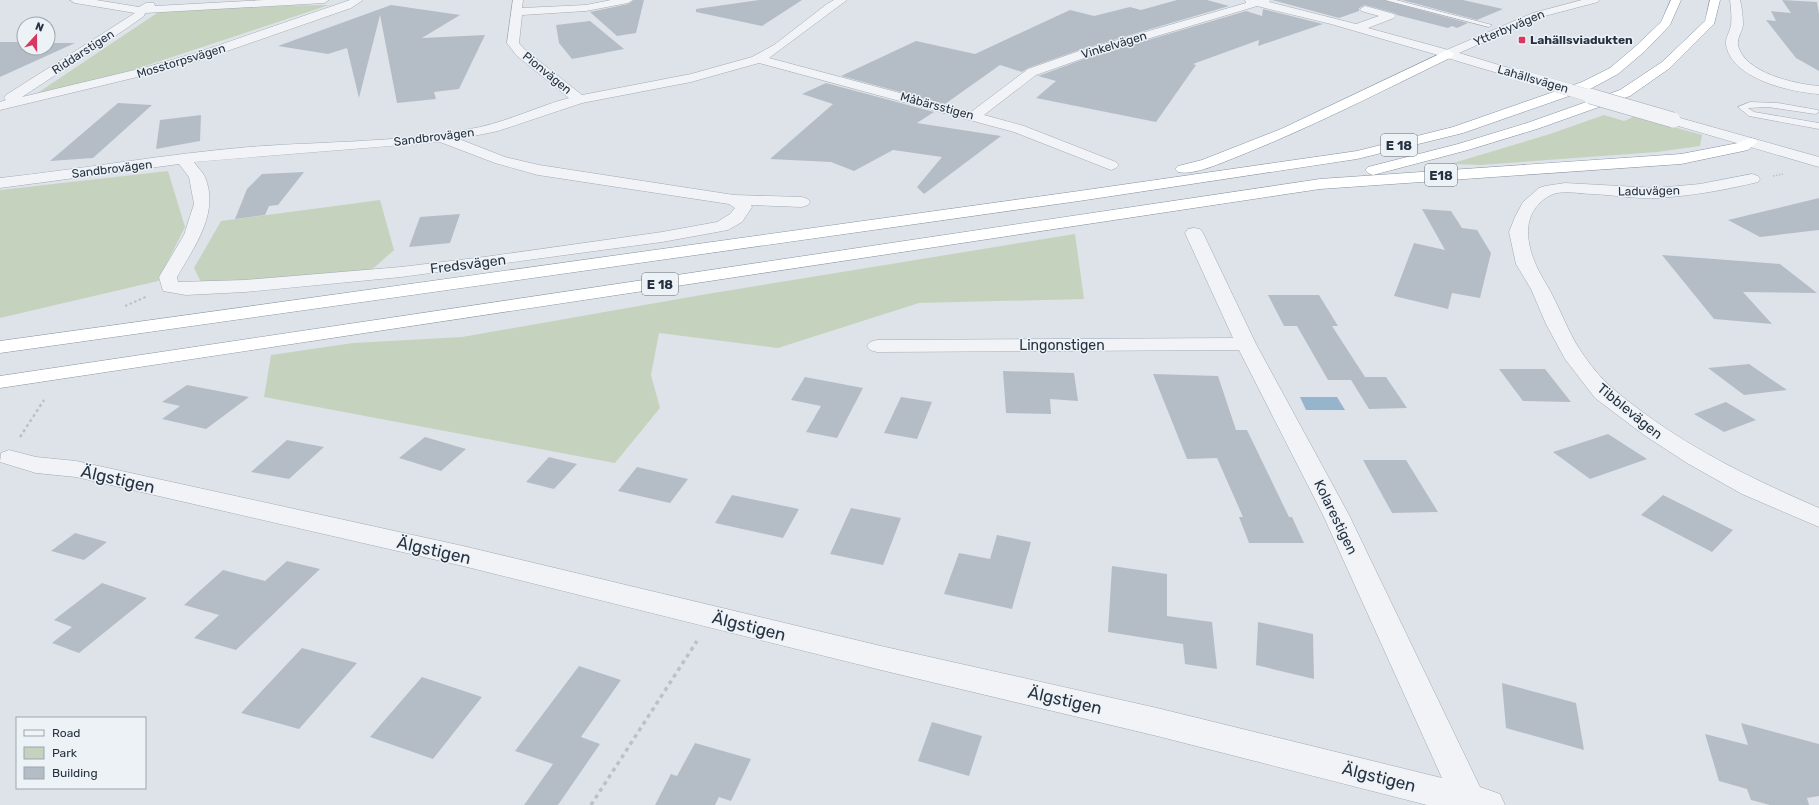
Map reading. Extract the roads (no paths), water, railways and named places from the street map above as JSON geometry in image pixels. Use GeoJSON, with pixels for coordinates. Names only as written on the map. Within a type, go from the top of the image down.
{"type":"FeatureCollection","features":[{"type":"Feature","properties":{"kind":"highway","name":"E 18"},"geometry":{"type":"LineString","coordinates":[[0,347],[1079,196],[1357,155],[1458,130],[1587,85],[1614,71],[1666,23],[1676,0]]}},
{"type":"Feature","properties":{"kind":"highway","name":"E 18"},"geometry":{"type":"LineString","coordinates":[[0,382],[535,303],[1320,184],[1463,147],[1532,126],[1626,93],[1666,65],[1710,22],[1715,0]]}},
{"type":"Feature","properties":{"kind":"highway","name":"E 18"},"geometry":{"type":"LineString","coordinates":[[1079,196],[1207,163],[1286,132],[1448,54]]}},
{"type":"Feature","properties":{"kind":"highway","name":"E18"},"geometry":{"type":"LineString","coordinates":[[1320,184],[1681,159],[1743,147],[1750,142]]}},
{"type":"Feature","properties":{"kind":"street"},"geometry":{"type":"LineString","coordinates":[[75,0],[140,10],[324,0]]}},
{"type":"Feature","properties":{"kind":"street","name":"Riddarstigen"},"geometry":{"type":"LineString","coordinates":[[0,105],[112,34],[140,14],[140,10],[164,0]]}},
{"type":"Feature","properties":{"kind":"street","name":"Mosstorpsvägen"},"geometry":{"type":"LineString","coordinates":[[0,105],[117,79],[203,55],[347,6],[358,0]]}},
{"type":"Feature","properties":{"kind":"street","name":"Pionvägen"},"geometry":{"type":"LineString","coordinates":[[518,0],[514,43],[520,52],[579,99]]}},
{"type":"Feature","properties":{"kind":"street"},"geometry":{"type":"LineString","coordinates":[[517,12],[586,8],[628,0]]}},
{"type":"Feature","properties":{"kind":"street","name":"Sandbrovägen"},"geometry":{"type":"LineString","coordinates":[[0,182],[247,152],[443,138],[482,131],[579,99],[700,77],[759,59],[800,30],[826,9],[842,0]]}},
{"type":"Feature","properties":{"kind":"street","name":"Ytterbyvägen"},"geometry":{"type":"LineString","coordinates":[[1448,54],[1537,15],[1594,0]]}},
{"type":"Feature","properties":{"kind":"street"},"geometry":{"type":"LineString","coordinates":[[1735,0],[1737,23],[1732,46],[1735,57],[1746,67],[1787,85],[1807,90],[1819,90]]}},
{"type":"Feature","properties":{"kind":"street","name":"Lahällsvägen"},"geometry":{"type":"LineString","coordinates":[[1257,1],[1448,54],[1819,162]]}},
{"type":"Feature","properties":{"kind":"street","name":"Vinkelvägen"},"geometry":{"type":"LineString","coordinates":[[974,116],[1032,72],[1083,54],[1257,1]]}},
{"type":"Feature","properties":{"kind":"street"},"geometry":{"type":"LineString","coordinates":[[1356,28],[1390,16],[1365,9]]}},
{"type":"Feature","properties":{"kind":"street","name":"Måbärsstigen"},"geometry":{"type":"LineString","coordinates":[[759,59],[1019,129],[1111,166]]}},
{"type":"Feature","properties":{"kind":"street"},"geometry":{"type":"LineString","coordinates":[[443,138],[500,160],[538,170],[734,200],[802,202]]}},
{"type":"Feature","properties":{"kind":"street","name":"Fredsvägen"},"geometry":{"type":"LineString","coordinates":[[184,160],[197,177],[202,204],[193,235],[168,277],[170,287],[186,289],[245,286],[401,272],[662,236],[722,226],[736,218],[744,207],[734,200]]}},
{"type":"Feature","properties":{"kind":"street","name":"Laduvägen"},"geometry":{"type":"LineString","coordinates":[[1545,191],[1565,188],[1656,194],[1700,189],[1752,179]]}},
{"type":"Feature","properties":{"kind":"street","name":"Tibblevägen"},"geometry":{"type":"LineString","coordinates":[[1545,191],[1530,205],[1523,217],[1518,232],[1525,264],[1575,359],[1603,393],[1652,430],[1695,458],[1751,488],[1819,518]]}},
{"type":"Feature","properties":{"kind":"street","name":"Kolarestigen"},"geometry":{"type":"LineString","coordinates":[[1194,233],[1246,344],[1336,515],[1476,803]]}},
{"type":"Feature","properties":{"kind":"street","name":"Lingonstigen"},"geometry":{"type":"LineString","coordinates":[[877,346],[1246,344]]}},
{"type":"Feature","properties":{"kind":"street","name":"Älgstigen"},"geometry":{"type":"LineString","coordinates":[[8,458],[36,465],[76,469],[463,556],[881,658],[1157,722],[1476,803]]}},
{"type":"Feature","properties":{"kind":"lane"},"geometry":{"type":"LineString","coordinates":[[1388,0],[1489,25]]}},
{"type":"Feature","properties":{"kind":"lane"},"geometry":{"type":"LineString","coordinates":[[1813,102],[1819,122]]}},
{"type":"Feature","properties":{"kind":"lane"},"geometry":{"type":"LineString","coordinates":[[1815,112],[1778,106],[1749,104],[1742,108],[1752,114],[1819,126]]}},
{"type":"Feature","properties":{"kind":"water"},"geometry":{"type":"Polygon","coordinates":[[[1300,397],[1337,397],[1345,410],[1306,410],[1300,397]]]}},
{"type":"Feature","properties":{"kind":"place","name":"Lahällsviadukten"},"geometry":{"type":"Point","coordinates":[1522,40]}}]}
